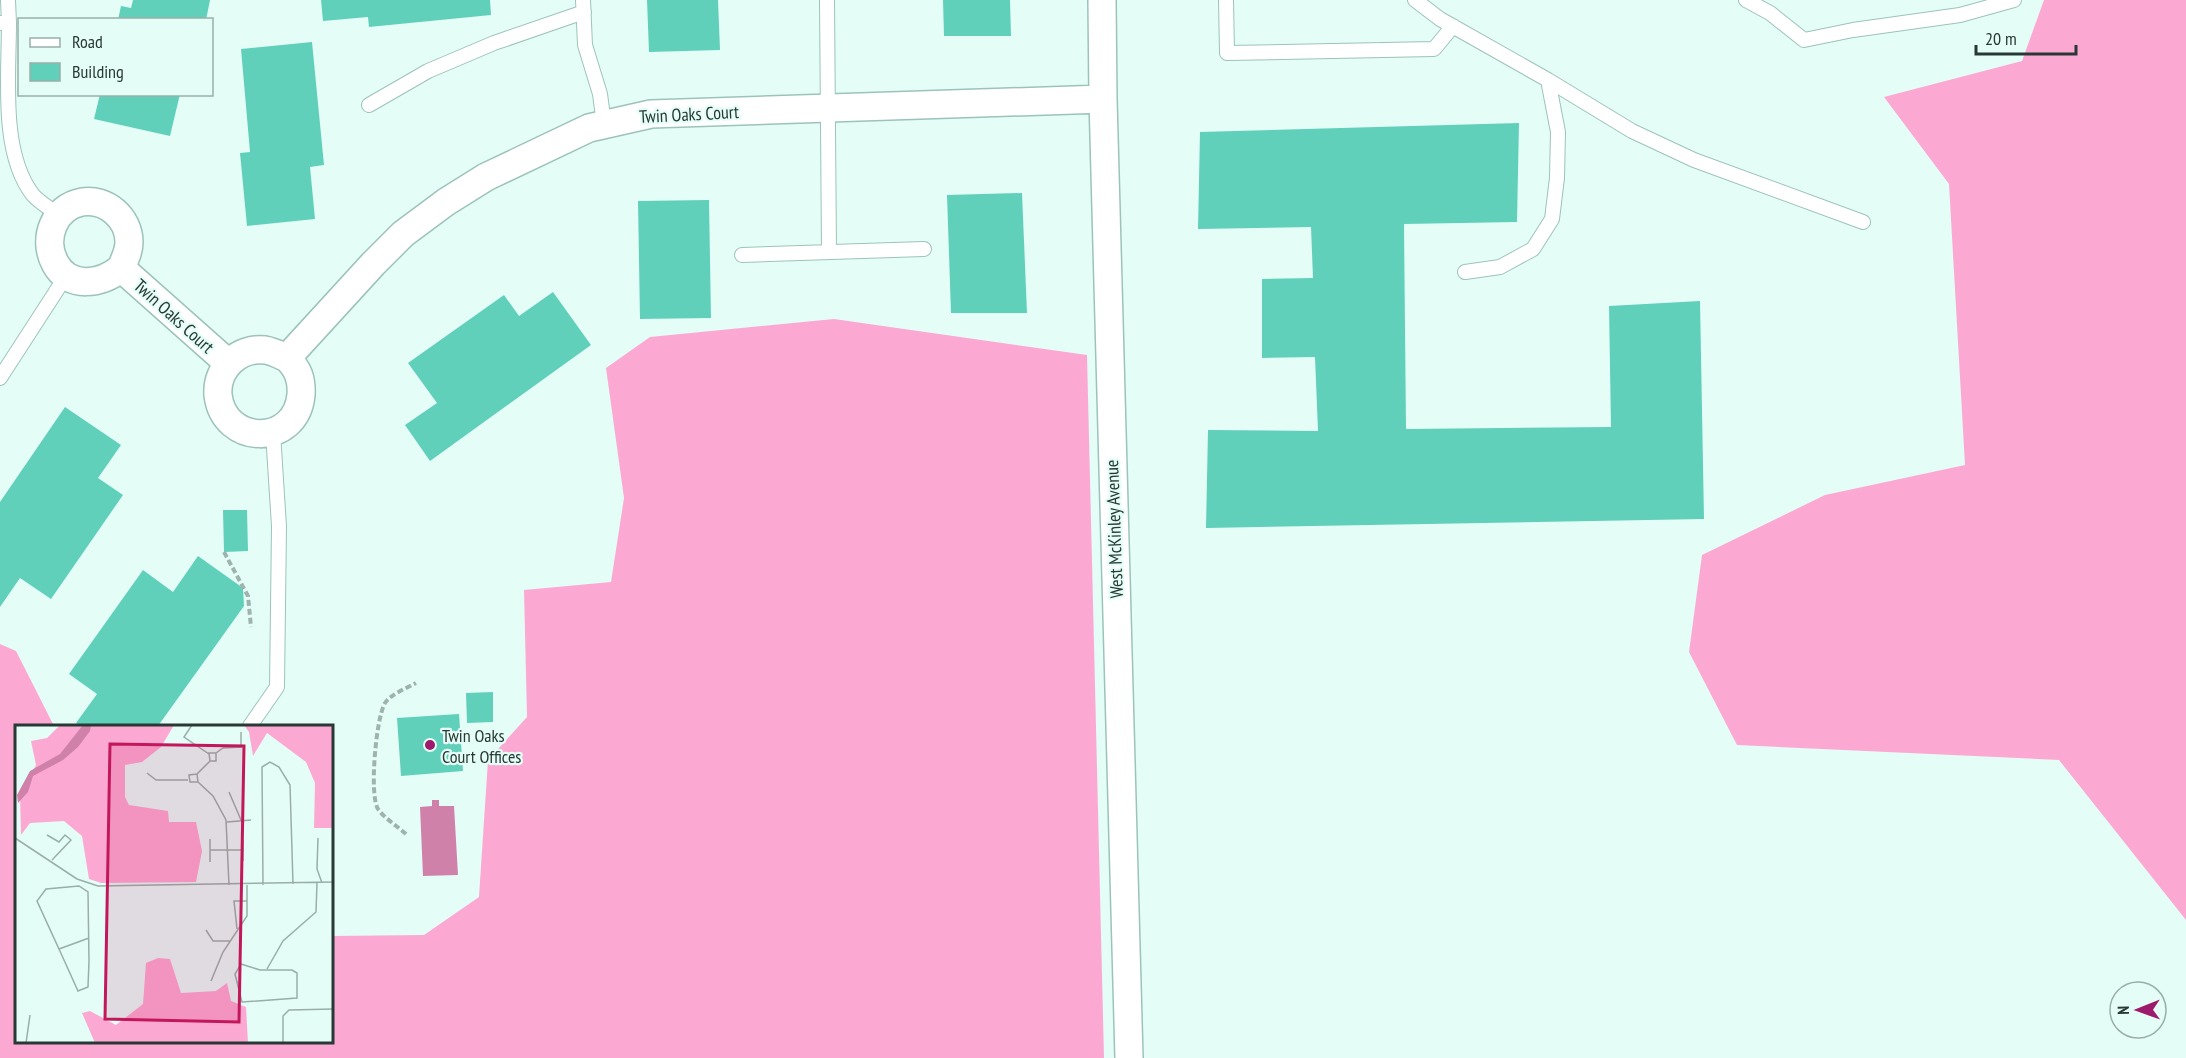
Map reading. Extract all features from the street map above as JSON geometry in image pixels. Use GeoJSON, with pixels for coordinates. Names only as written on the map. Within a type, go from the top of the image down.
{"type":"FeatureCollection","features":[{"type":"Feature","properties":{"kind":"street","name":"West McKinley Avenue"},"geometry":{"type":"LineString","coordinates":[[1102,0],[1128,1058]]}},
{"type":"Feature","properties":{"kind":"street","name":"Twin Oaks Court"},"geometry":{"type":"LineString","coordinates":[[273,433],[246,432],[234,426],[225,416],[219,404],[218,390],[220,376],[228,363],[252,350],[267,350],[287,358],[403,234],[486,177],[540,149],[604,124],[651,114],[1103,99]]}},
{"type":"Feature","properties":{"kind":"street","name":"Twin Oaks Court"},"geometry":{"type":"LineString","coordinates":[[59,215],[82,202],[96,202],[114,211],[126,227],[129,240],[128,254],[121,268],[112,276],[87,283],[66,276]]}},
{"type":"Feature","properties":{"kind":"street"},"geometry":{"type":"LineString","coordinates":[[59,215],[52,226],[49,239],[50,252],[60,271],[66,276]]}},
{"type":"Feature","properties":{"kind":"street","name":"Twin Oaks Court"},"geometry":{"type":"LineString","coordinates":[[121,268],[228,363]]}},
{"type":"Feature","properties":{"kind":"street"},"geometry":{"type":"LineString","coordinates":[[273,433],[289,421],[300,404],[299,372],[287,358]]}},
{"type":"Feature","properties":{"kind":"lane"},"geometry":{"type":"LineString","coordinates":[[8,0],[4,23],[10,135],[15,161],[34,196],[59,215]]}},
{"type":"Feature","properties":{"kind":"lane"},"geometry":{"type":"LineString","coordinates":[[827,0],[829,252]]}},
{"type":"Feature","properties":{"kind":"lane"},"geometry":{"type":"LineString","coordinates":[[1226,0],[1227,53],[1434,49],[1453,27]]}},
{"type":"Feature","properties":{"kind":"lane"},"geometry":{"type":"LineString","coordinates":[[1415,0],[1453,27],[1548,80],[1632,131],[1694,160],[1863,222]]}},
{"type":"Feature","properties":{"kind":"lane"},"geometry":{"type":"LineString","coordinates":[[1746,0],[1770,13],[1804,40],[1853,30],[1960,15],[2014,0]]}},
{"type":"Feature","properties":{"kind":"lane"},"geometry":{"type":"LineString","coordinates":[[369,105],[428,71],[584,6],[585,45],[600,94],[604,124]]}},
{"type":"Feature","properties":{"kind":"lane"},"geometry":{"type":"LineString","coordinates":[[1466,272],[1500,267],[1533,249],[1552,219],[1557,178],[1558,132],[1548,80]]}},
{"type":"Feature","properties":{"kind":"lane"},"geometry":{"type":"LineString","coordinates":[[742,255],[924,249]]}},
{"type":"Feature","properties":{"kind":"lane"},"geometry":{"type":"LineString","coordinates":[[0,378],[66,276]]}},
{"type":"Feature","properties":{"kind":"lane"},"geometry":{"type":"LineString","coordinates":[[251,725],[278,687],[279,526],[273,433]]}},
{"type":"Feature","properties":{"kind":"path"},"geometry":{"type":"LineString","coordinates":[[224,552],[248,596],[251,627]]}},
{"type":"Feature","properties":{"kind":"path"},"geometry":{"type":"LineString","coordinates":[[406,834],[379,810],[374,801],[378,722],[385,703],[395,694],[416,683]]}},
{"type":"Feature","properties":{"kind":"shaded area"},"geometry":{"type":"Polygon","coordinates":[[[2044,0],[2186,0],[2186,920],[2059,760],[1737,745],[1689,652],[1702,555],[1825,495],[1965,465],[1949,184],[1884,97],[2022,61],[2044,0]]]}},
{"type":"Feature","properties":{"kind":"shaded area"},"geometry":{"type":"Polygon","coordinates":[[[834,319],[1087,355],[1104,1058],[0,1058],[0,644],[16,651],[53,725],[15,725],[15,1043],[333,1043],[333,936],[424,935],[479,897],[488,760],[527,717],[524,590],[611,582],[624,498],[606,368],[650,337],[834,319]]]}},
{"type":"Feature","properties":{"kind":"shaded area"},"geometry":{"type":"Polygon","coordinates":[[[432,800],[439,800],[439,806],[454,806],[458,875],[423,876],[420,807],[432,806],[432,800]]]}},
{"type":"Feature","properties":{"kind":"building"},"geometry":{"type":"Polygon","coordinates":[[[133,0],[210,0],[206,18],[118,18],[121,6],[131,8],[133,0]]]}},
{"type":"Feature","properties":{"kind":"building"},"geometry":{"type":"Polygon","coordinates":[[[321,0],[490,0],[491,15],[369,27],[368,17],[323,21],[321,0]]]}},
{"type":"Feature","properties":{"kind":"building"},"geometry":{"type":"Polygon","coordinates":[[[647,0],[718,0],[720,50],[649,52],[647,0]]]}},
{"type":"Feature","properties":{"kind":"building"},"geometry":{"type":"Polygon","coordinates":[[[943,0],[1010,0],[1011,36],[944,36],[943,0]]]}},
{"type":"Feature","properties":{"kind":"building"},"geometry":{"type":"Polygon","coordinates":[[[312,42],[324,165],[310,167],[315,219],[247,226],[240,153],[250,152],[241,49],[312,42]]]}},
{"type":"Feature","properties":{"kind":"building"},"geometry":{"type":"Polygon","coordinates":[[[100,96],[180,96],[170,136],[94,119],[100,96]]]}},
{"type":"Feature","properties":{"kind":"building"},"geometry":{"type":"Polygon","coordinates":[[[1519,123],[1517,222],[1404,224],[1406,429],[1611,427],[1609,306],[1700,301],[1704,519],[1206,528],[1208,430],[1318,431],[1315,357],[1262,358],[1262,279],[1313,278],[1311,227],[1198,229],[1200,132],[1519,123]]]}},
{"type":"Feature","properties":{"kind":"building"},"geometry":{"type":"Polygon","coordinates":[[[1022,193],[1027,313],[951,313],[947,195],[1022,193]]]}},
{"type":"Feature","properties":{"kind":"building"},"geometry":{"type":"Polygon","coordinates":[[[709,200],[711,318],[640,319],[638,201],[709,200]]]}},
{"type":"Feature","properties":{"kind":"building"},"geometry":{"type":"Polygon","coordinates":[[[553,292],[591,345],[430,461],[405,425],[437,403],[408,363],[504,295],[519,316],[553,292]]]}},
{"type":"Feature","properties":{"kind":"building"},"geometry":{"type":"Polygon","coordinates":[[[65,407],[121,445],[98,478],[123,495],[51,599],[20,578],[0,607],[0,502],[65,407]]]}},
{"type":"Feature","properties":{"kind":"building"},"geometry":{"type":"Polygon","coordinates":[[[223,510],[247,510],[248,551],[224,552],[223,510]]]}},
{"type":"Feature","properties":{"kind":"building"},"geometry":{"type":"Polygon","coordinates":[[[198,556],[243,588],[244,606],[159,725],[79,725],[76,723],[97,694],[69,674],[143,570],[173,592],[198,556]]]}},
{"type":"Feature","properties":{"kind":"building"},"geometry":{"type":"Polygon","coordinates":[[[493,692],[493,722],[467,723],[466,693],[493,692]]]}},
{"type":"Feature","properties":{"kind":"building","name":"Twin Oaks Court Offices"},"geometry":{"type":"Polygon","coordinates":[[[459,714],[463,771],[401,776],[397,718],[459,714]]]}},
{"type":"Feature","properties":{"kind":"place","name":"Twin Oaks Court Offices"},"geometry":{"type":"Point","coordinates":[430,745]}}]}
